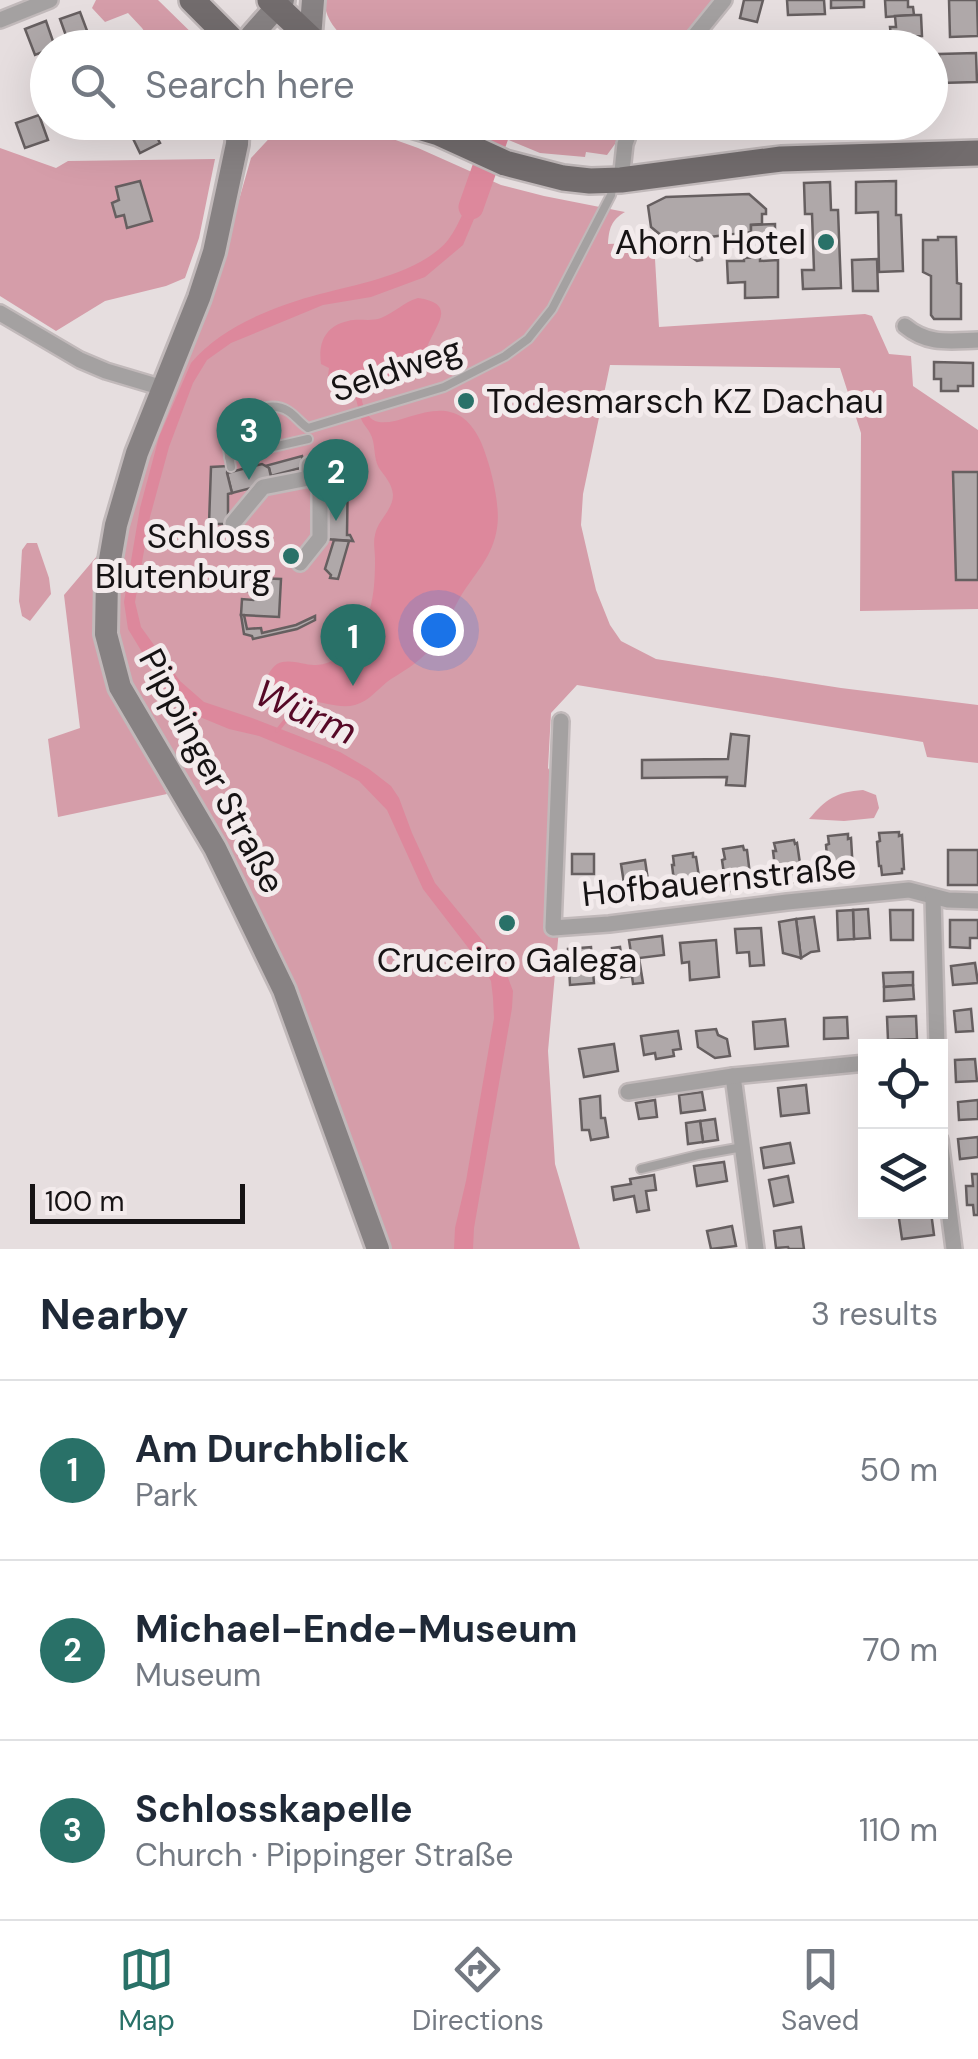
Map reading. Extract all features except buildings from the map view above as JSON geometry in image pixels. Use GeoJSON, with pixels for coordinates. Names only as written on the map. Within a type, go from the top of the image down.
{"type":"FeatureCollection","features":[{"type":"Feature","properties":{"kind":"main road"},"geometry":{"type":"LineString","coordinates":[[192,0],[224,30]]}},
{"type":"Feature","properties":{"kind":"main road"},"geometry":{"type":"LineString","coordinates":[[312,30],[313,0]]}},
{"type":"Feature","properties":{"kind":"main road"},"geometry":{"type":"LineString","coordinates":[[256,30],[276,2],[300,30]]}},
{"type":"Feature","properties":{"kind":"main road","name":"Pippinger Straße"},"geometry":{"type":"LineString","coordinates":[[237,140],[214,252],[136,453],[116,525],[105,604],[106,634],[120,688],[216,848],[284,990],[378,1249]]}},
{"type":"Feature","properties":{"kind":"main road"},"geometry":{"type":"LineString","coordinates":[[456,140],[506,162],[563,178],[590,181],[780,159],[978,152]]}},
{"type":"Feature","properties":{"kind":"street"},"geometry":{"type":"LineString","coordinates":[[0,20],[50,0]]}},
{"type":"Feature","properties":{"kind":"street"},"geometry":{"type":"LineString","coordinates":[[700,30],[724,0]]}},
{"type":"Feature","properties":{"kind":"street"},"geometry":{"type":"LineString","coordinates":[[617,180],[626,140]]}},
{"type":"Feature","properties":{"kind":"street"},"geometry":{"type":"LineString","coordinates":[[0,313],[80,360],[163,388]]}},
{"type":"Feature","properties":{"kind":"street"},"geometry":{"type":"LineString","coordinates":[[904,326],[916,336],[930,340],[978,340]]}},
{"type":"Feature","properties":{"kind":"street"},"geometry":{"type":"LineString","coordinates":[[233,523],[256,507],[262,487],[309,471],[320,484],[320,538],[300,562]]}},
{"type":"Feature","properties":{"kind":"street","name":"Hofbauernstraße"},"geometry":{"type":"LineString","coordinates":[[561,721],[553,928],[910,890],[933,898],[978,901]]}},
{"type":"Feature","properties":{"kind":"street"},"geometry":{"type":"LineString","coordinates":[[933,898],[936,1039]]}},
{"type":"Feature","properties":{"kind":"street"},"geometry":{"type":"LineString","coordinates":[[628,1092],[732,1076],[858,1064]]}},
{"type":"Feature","properties":{"kind":"street"},"geometry":{"type":"LineString","coordinates":[[732,1076],[756,1249]]}},
{"type":"Feature","properties":{"kind":"street"},"geometry":{"type":"LineString","coordinates":[[948,1202],[954,1249]]}},
{"type":"Feature","properties":{"kind":"lane","name":"Seldweg"},"geometry":{"type":"LineString","coordinates":[[308,439],[230,462],[224,426],[264,407],[282,408],[306,428],[444,387],[505,356],[544,322],[617,180]]}},
{"type":"Feature","properties":{"kind":"lane"},"geometry":{"type":"LineString","coordinates":[[640,1169],[743,1148]]}},
{"type":"Feature","properties":{"kind":"shaded area"},"geometry":{"type":"Polygon","coordinates":[[[96,0],[158,0],[189,30],[143,30],[128,13],[105,22],[92,8],[96,0]]]}},
{"type":"Feature","properties":{"kind":"shaded area"},"geometry":{"type":"Polygon","coordinates":[[[324,0],[713,0],[690,30],[337,30],[327,15],[324,0]]]}},
{"type":"Feature","properties":{"kind":"shaded area"},"geometry":{"type":"Polygon","coordinates":[[[268,140],[396,140],[501,185],[625,212],[612,225],[608,244],[654,242],[659,327],[872,316],[889,354],[911,356],[913,386],[978,430],[978,609],[860,611],[861,433],[840,368],[610,365],[583,494],[581,525],[596,590],[621,641],[656,659],[978,705],[978,763],[927,757],[923,742],[577,685],[551,713],[548,768],[565,794],[548,1051],[555,1164],[580,1249],[386,1249],[320,1062],[131,688],[114,618],[116,571],[138,476],[208,308],[251,158],[268,140]]]}},
{"type":"Feature","properties":{"kind":"shaded area"},"geometry":{"type":"Polygon","coordinates":[[[508,140],[617,140],[607,155],[540,153],[508,140]]]}},
{"type":"Feature","properties":{"kind":"shaded area"},"geometry":{"type":"Polygon","coordinates":[[[0,148],[56,168],[68,161],[215,159],[199,238],[185,278],[105,301],[56,331],[0,296],[0,148]]]}},
{"type":"Feature","properties":{"kind":"shaded area"},"geometry":{"type":"Polygon","coordinates":[[[478,177],[490,181],[463,245],[425,277],[371,297],[323,305],[231,343],[207,360],[193,383],[169,447],[150,517],[135,602],[141,627],[180,681],[204,702],[340,752],[391,786],[435,883],[504,967],[513,991],[512,1008],[473,1249],[454,1249],[494,1018],[491,981],[423,889],[387,810],[359,781],[259,736],[195,715],[165,690],[128,629],[124,602],[140,508],[159,437],[191,363],[218,338],[268,311],[388,276],[422,261],[453,233],[478,177]]]}},
{"type":"Feature","properties":{"kind":"shaded area"},"geometry":{"type":"Polygon","coordinates":[[[418,298],[438,305],[441,310],[422,363],[412,371],[370,382],[362,397],[365,410],[374,420],[386,422],[434,411],[451,412],[466,421],[480,440],[491,471],[498,519],[495,538],[437,641],[416,662],[355,705],[290,702],[268,686],[268,675],[277,664],[329,662],[347,649],[361,631],[373,595],[375,535],[393,495],[377,464],[372,437],[353,392],[328,376],[329,368],[321,364],[322,342],[340,323],[381,318],[418,298]]]}},
{"type":"Feature","properties":{"kind":"shaded area"},"geometry":{"type":"Polygon","coordinates":[[[27,543],[37,543],[51,594],[30,621],[22,616],[19,601],[22,550],[27,543]]]}},
{"type":"Feature","properties":{"kind":"shaded area"},"geometry":{"type":"Polygon","coordinates":[[[97,556],[95,622],[106,676],[167,794],[58,817],[48,739],[80,728],[64,595],[97,556]]]}},
{"type":"Feature","properties":{"kind":"shaded area"},"geometry":{"type":"Polygon","coordinates":[[[863,790],[876,795],[879,808],[874,818],[809,819],[832,798],[863,790]]]}},
{"type":"Feature","properties":{"kind":"waterway","name":"Würm"},"geometry":{"type":"LineString","coordinates":[[471,207],[495,140]]}},
{"type":"Feature","properties":{"kind":"waterway"},"geometry":{"type":"LineString","coordinates":[[290,713],[295,703]]}},
{"type":"Feature","properties":{"kind":"waterway"},"geometry":{"type":"LineString","coordinates":[[277,731],[285,721]]}},
{"type":"Feature","properties":{"kind":"place","name":"Ahorn Hotel"},"geometry":{"type":"Point","coordinates":[826,242]}},
{"type":"Feature","properties":{"kind":"place","name":"Todesmarsch KZ Dachau"},"geometry":{"type":"Point","coordinates":[466,401]}},
{"type":"Feature","properties":{"kind":"place","name":"Schlosskapelle"},"geometry":{"type":"Point","coordinates":[249,480]}},
{"type":"Feature","properties":{"kind":"place","name":"Michael-Ende-Museum"},"geometry":{"type":"Point","coordinates":[336,521]}},
{"type":"Feature","properties":{"kind":"place","name":"Schloss Blutenburg"},"geometry":{"type":"Point","coordinates":[291,556]}},
{"type":"Feature","properties":{"kind":"place","name":"Am Durchblick"},"geometry":{"type":"Point","coordinates":[353,686]}},
{"type":"Feature","properties":{"kind":"place","name":"Cruceiro Galega"},"geometry":{"type":"Point","coordinates":[507,923]}}]}
